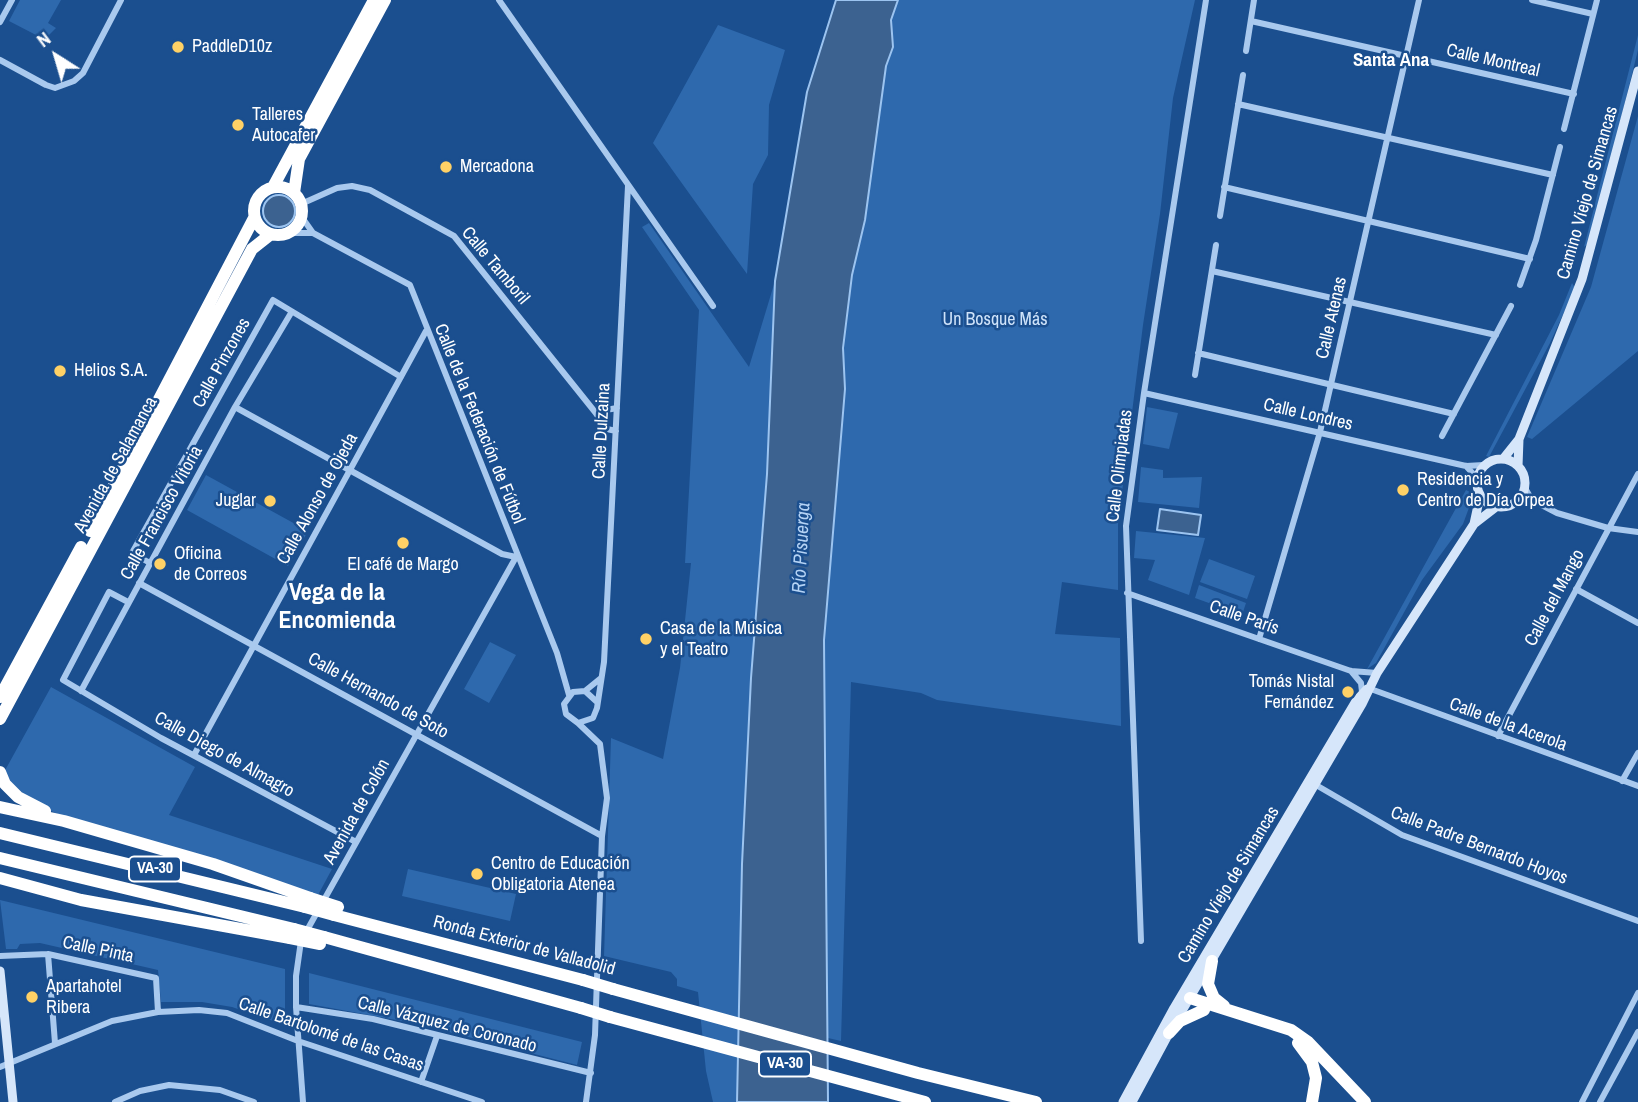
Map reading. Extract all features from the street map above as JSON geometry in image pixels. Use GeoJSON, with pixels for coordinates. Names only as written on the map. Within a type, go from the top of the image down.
{"type":"FeatureCollection","features":[{"type":"Feature","properties":{"kind":"highway"},"geometry":{"type":"LineString","coordinates":[[374,0],[273,187],[259,195],[254,206],[254,218],[262,230],[271,234],[288,233],[298,226],[299,159],[385,0]]}},
{"type":"Feature","properties":{"kind":"highway"},"geometry":{"type":"LineString","coordinates":[[273,187],[287,189],[299,205]]}},
{"type":"Feature","properties":{"kind":"highway","name":"Avenida de Salamanca"},"geometry":{"type":"LineString","coordinates":[[0,697],[254,218]]}},
{"type":"Feature","properties":{"kind":"highway","name":"Avenida de Salamanca"},"geometry":{"type":"LineString","coordinates":[[0,719],[253,249],[271,234]]}},
{"type":"Feature","properties":{"kind":"highway"},"geometry":{"type":"LineString","coordinates":[[0,772],[5,784],[18,797],[64,821]]}},
{"type":"Feature","properties":{"kind":"highway"},"geometry":{"type":"LineString","coordinates":[[0,807],[64,821],[213,864],[308,902]]}},
{"type":"Feature","properties":{"kind":"highway","name":"Ronda Exterior de Valladolid"},"geometry":{"type":"LineString","coordinates":[[2,834],[308,902],[583,981],[893,1066],[1036,1102]]}},
{"type":"Feature","properties":{"kind":"highway","name":"VA-30"},"geometry":{"type":"LineString","coordinates":[[0,858],[292,933],[354,946],[925,1102]]}},
{"type":"Feature","properties":{"kind":"highway"},"geometry":{"type":"LineString","coordinates":[[0,878],[81,900],[292,933]]}},
{"type":"Feature","properties":{"kind":"highway"},"geometry":{"type":"LineString","coordinates":[[1212,961],[1209,984],[1214,998],[1227,1008]]}},
{"type":"Feature","properties":{"kind":"highway"},"geometry":{"type":"LineString","coordinates":[[1190,998],[1291,1030],[1308,1042],[1365,1102]]}},
{"type":"Feature","properties":{"kind":"highway"},"geometry":{"type":"LineString","coordinates":[[1190,998],[1204,1010],[1274,1029],[1304,1048],[1316,1078],[1312,1102]]}},
{"type":"Feature","properties":{"kind":"highway"},"geometry":{"type":"LineString","coordinates":[[1168,1033],[1180,1021],[1204,1010]]}},
{"type":"Feature","properties":{"kind":"main road","name":"Camino Viejo de Simancas"},"geometry":{"type":"LineString","coordinates":[[1518,466],[1519,439],[1591,252],[1638,71]]}},
{"type":"Feature","properties":{"kind":"main road","name":"Camino Viejo de Simancas"},"geometry":{"type":"LineString","coordinates":[[1503,458],[1519,439]]}},
{"type":"Feature","properties":{"kind":"main road"},"geometry":{"type":"LineString","coordinates":[[1503,458],[1518,466],[1524,476],[1525,488],[1514,504],[1496,507],[1480,496],[1477,478],[1484,465],[1503,458]]}},
{"type":"Feature","properties":{"kind":"main road","name":"Camino Viejo de Simancas"},"geometry":{"type":"LineString","coordinates":[[1474,524],[1480,496]]}},
{"type":"Feature","properties":{"kind":"main road","name":"Camino Viejo de Simancas"},"geometry":{"type":"LineString","coordinates":[[1123,1102],[1145,1058],[1340,728],[1474,524],[1496,507]]}},
{"type":"Feature","properties":{"kind":"main road","name":"Camino Viejo de Simancas"},"geometry":{"type":"LineString","coordinates":[[1132,1102],[1168,1033],[1362,705],[1365,690]]}},
{"type":"Feature","properties":{"kind":"main road"},"geometry":{"type":"LineString","coordinates":[[1281,828],[1289,821],[1309,790],[1316,785],[1317,776],[1340,736],[1340,728]]}},
{"type":"Feature","properties":{"kind":"main road"},"geometry":{"type":"LineString","coordinates":[[1145,1058],[1183,1003],[1190,998],[1190,990],[1245,897],[1251,878]]}},
{"type":"Feature","properties":{"kind":"main road"},"geometry":{"type":"LineString","coordinates":[[0,886],[19,885]]}},
{"type":"Feature","properties":{"kind":"main road"},"geometry":{"type":"LineString","coordinates":[[0,971],[5,1065],[13,1102]]}},
{"type":"Feature","properties":{"kind":"street"},"geometry":{"type":"LineString","coordinates":[[0,23],[12,0]]}},
{"type":"Feature","properties":{"kind":"street"},"geometry":{"type":"LineString","coordinates":[[0,60],[46,85],[64,85],[83,73],[121,0]]}},
{"type":"Feature","properties":{"kind":"street"},"geometry":{"type":"LineString","coordinates":[[499,0],[713,306]]}},
{"type":"Feature","properties":{"kind":"street","name":"Calle Olimpiadas"},"geometry":{"type":"LineString","coordinates":[[1141,940],[1126,526],[1144,393],[1206,0]]}},
{"type":"Feature","properties":{"kind":"street"},"geometry":{"type":"LineString","coordinates":[[1246,51],[1254,0]]}},
{"type":"Feature","properties":{"kind":"street","name":"Calle Atenas"},"geometry":{"type":"LineString","coordinates":[[1259,639],[1320,432],[1419,0]]}},
{"type":"Feature","properties":{"kind":"street"},"geometry":{"type":"LineString","coordinates":[[1532,0],[1593,15]]}},
{"type":"Feature","properties":{"kind":"street"},"geometry":{"type":"LineString","coordinates":[[1564,128],[1597,0]]}},
{"type":"Feature","properties":{"kind":"street","name":"Calle Montreal"},"geometry":{"type":"LineString","coordinates":[[1251,21],[1574,94]]}},
{"type":"Feature","properties":{"kind":"street"},"geometry":{"type":"LineString","coordinates":[[1220,216],[1243,75]]}},
{"type":"Feature","properties":{"kind":"street"},"geometry":{"type":"LineString","coordinates":[[1238,104],[1553,175]]}},
{"type":"Feature","properties":{"kind":"street"},"geometry":{"type":"LineString","coordinates":[[1520,285],[1530,259],[1560,147]]}},
{"type":"Feature","properties":{"kind":"street","name":"Calle Tamboril"},"geometry":{"type":"LineString","coordinates":[[299,205],[337,188],[352,186],[370,190],[454,236],[607,429],[616,431]]}},
{"type":"Feature","properties":{"kind":"street","name":"Calle Dulzaina"},"geometry":{"type":"LineString","coordinates":[[597,702],[601,678],[616,431],[628,186]]}},
{"type":"Feature","properties":{"kind":"street"},"geometry":{"type":"LineString","coordinates":[[1224,187],[1530,259]]}},
{"type":"Feature","properties":{"kind":"street","name":"Calle de la Federación de Fútbol"},"geometry":{"type":"LineString","coordinates":[[299,205],[313,233]]}},
{"type":"Feature","properties":{"kind":"street","name":"Calle de la Federación de Fútbol"},"geometry":{"type":"LineString","coordinates":[[288,233],[313,233],[410,285],[426,331],[565,675],[569,695]]}},
{"type":"Feature","properties":{"kind":"street"},"geometry":{"type":"LineString","coordinates":[[1195,376],[1216,245]]}},
{"type":"Feature","properties":{"kind":"street"},"geometry":{"type":"LineString","coordinates":[[1212,271],[1496,335]]}},
{"type":"Feature","properties":{"kind":"street","name":"Calle Pinzones"},"geometry":{"type":"LineString","coordinates":[[150,563],[132,553],[273,300],[401,377]]}},
{"type":"Feature","properties":{"kind":"street"},"geometry":{"type":"LineString","coordinates":[[1442,436],[1511,306]]}},
{"type":"Feature","properties":{"kind":"street","name":"Calle Francisco Vitoria"},"geometry":{"type":"LineString","coordinates":[[80,691],[235,407],[291,313]]}},
{"type":"Feature","properties":{"kind":"street","name":"Calle Alonso de Ojeda"},"geometry":{"type":"LineString","coordinates":[[194,755],[426,331]]}},
{"type":"Feature","properties":{"kind":"street"},"geometry":{"type":"LineString","coordinates":[[1198,353],[1454,414]]}},
{"type":"Feature","properties":{"kind":"street","name":"Calle Londres"},"geometry":{"type":"LineString","coordinates":[[1144,393],[1466,466],[1484,465]]}},
{"type":"Feature","properties":{"kind":"street"},"geometry":{"type":"LineString","coordinates":[[235,407],[502,554],[516,557]]}},
{"type":"Feature","properties":{"kind":"street"},"geometry":{"type":"LineString","coordinates":[[595,412],[617,408]]}},
{"type":"Feature","properties":{"kind":"street"},"geometry":{"type":"LineString","coordinates":[[1466,466],[1477,478]]}},
{"type":"Feature","properties":{"kind":"street","name":"Calle del Mango"},"geometry":{"type":"LineString","coordinates":[[1498,736],[1638,474]]}},
{"type":"Feature","properties":{"kind":"street"},"geometry":{"type":"LineString","coordinates":[[1525,488],[1532,500],[1557,513],[1608,528],[1638,532]]}},
{"type":"Feature","properties":{"kind":"street"},"geometry":{"type":"LineString","coordinates":[[1514,504],[1532,500]]}},
{"type":"Feature","properties":{"kind":"street","name":"Avenida de Colón"},"geometry":{"type":"LineString","coordinates":[[303,1102],[296,1007],[296,976],[301,941],[516,557]]}},
{"type":"Feature","properties":{"kind":"street","name":"Calle Hernando de Soto"},"geometry":{"type":"LineString","coordinates":[[139,583],[602,836]]}},
{"type":"Feature","properties":{"kind":"street"},"geometry":{"type":"LineString","coordinates":[[1576,589],[1638,623]]}},
{"type":"Feature","properties":{"kind":"street"},"geometry":{"type":"LineString","coordinates":[[80,691],[63,680],[109,592],[128,602]]}},
{"type":"Feature","properties":{"kind":"street","name":"Calle París"},"geometry":{"type":"LineString","coordinates":[[1127,593],[1350,671],[1377,673]]}},
{"type":"Feature","properties":{"kind":"street"},"geometry":{"type":"LineString","coordinates":[[1350,671],[1365,690]]}},
{"type":"Feature","properties":{"kind":"street","name":"Calle de la Federación de Fútbol"},"geometry":{"type":"LineString","coordinates":[[565,675],[582,691]]}},
{"type":"Feature","properties":{"kind":"street"},"geometry":{"type":"LineString","coordinates":[[586,1102],[591,1073],[602,836],[607,798],[600,744],[594,735],[566,714],[564,704],[569,695],[582,691],[601,678]]}},
{"type":"Feature","properties":{"kind":"street","name":"Calle de la Acerola"},"geometry":{"type":"LineString","coordinates":[[1365,690],[1638,786]]}},
{"type":"Feature","properties":{"kind":"street","name":"Calle Diego de Almagro"},"geometry":{"type":"LineString","coordinates":[[80,691],[356,842]]}},
{"type":"Feature","properties":{"kind":"street"},"geometry":{"type":"LineString","coordinates":[[582,691],[597,702],[593,718],[594,735]]}},
{"type":"Feature","properties":{"kind":"street"},"geometry":{"type":"LineString","coordinates":[[578,723],[593,718]]}},
{"type":"Feature","properties":{"kind":"street"},"geometry":{"type":"LineString","coordinates":[[1622,781],[1638,752]]}},
{"type":"Feature","properties":{"kind":"street","name":"Calle Padre Bernardo Hoyos"},"geometry":{"type":"LineString","coordinates":[[1316,785],[1402,835],[1638,920]]}},
{"type":"Feature","properties":{"kind":"street"},"geometry":{"type":"LineString","coordinates":[[48,954],[55,1043]]}},
{"type":"Feature","properties":{"kind":"street","name":"Calle Pinta"},"geometry":{"type":"LineString","coordinates":[[0,956],[48,954],[156,978],[158,1012]]}},
{"type":"Feature","properties":{"kind":"street"},"geometry":{"type":"LineString","coordinates":[[1581,1102],[1638,993]]}},
{"type":"Feature","properties":{"kind":"street","name":"Calle Vázquez de Coronado"},"geometry":{"type":"LineString","coordinates":[[296,1007],[373,1019],[591,1073]]}},
{"type":"Feature","properties":{"kind":"street","name":"Calle Bartolomé de las Casas"},"geometry":{"type":"LineString","coordinates":[[5,1065],[113,1021],[158,1012],[200,1010],[227,1013],[298,1041],[482,1102]]}},
{"type":"Feature","properties":{"kind":"street"},"geometry":{"type":"LineString","coordinates":[[1600,1102],[1638,1032]]}},
{"type":"Feature","properties":{"kind":"street"},"geometry":{"type":"LineString","coordinates":[[421,1082],[437,1036]]}},
{"type":"Feature","properties":{"kind":"street"},"geometry":{"type":"LineString","coordinates":[[116,1102],[140,1091],[169,1084],[220,1090],[254,1102]]}},
{"type":"Feature","properties":{"kind":"green space"},"geometry":{"type":"Polygon","coordinates":[[[20,0],[61,0],[48,23],[56,28],[48,36],[36,35],[9,21],[20,0]]]}},
{"type":"Feature","properties":{"kind":"green space","name":"Un Bosque Más"},"geometry":{"type":"Polygon","coordinates":[[[898,0],[1195,0],[1173,98],[1160,214],[1143,325],[1118,524],[1118,590],[1062,582],[1055,634],[1120,638],[1121,726],[937,700],[921,693],[851,682],[841,1041],[828,1038],[824,635],[845,389],[843,348],[852,275],[865,220],[886,66],[893,47],[891,20],[898,0]]]}},
{"type":"Feature","properties":{"kind":"green space"},"geometry":{"type":"Polygon","coordinates":[[[718,25],[785,50],[769,105],[768,155],[753,184],[747,274],[653,143],[718,25]]]}},
{"type":"Feature","properties":{"kind":"green space"},"geometry":{"type":"Polygon","coordinates":[[[1638,35],[1638,50],[1604,186],[1589,243],[1584,247],[1638,35]]]}},
{"type":"Feature","properties":{"kind":"green space"},"geometry":{"type":"Polygon","coordinates":[[[1638,116],[1638,351],[1532,439],[1527,437],[1591,287],[1638,116]]]}},
{"type":"Feature","properties":{"kind":"green space"},"geometry":{"type":"Polygon","coordinates":[[[649,223],[749,367],[775,281],[767,474],[751,678],[742,864],[737,1102],[713,1102],[706,1071],[698,992],[677,986],[677,979],[671,972],[604,956],[611,738],[663,759],[680,668],[691,563],[685,563],[699,310],[642,227],[649,223]]]}},
{"type":"Feature","properties":{"kind":"green space"},"geometry":{"type":"Polygon","coordinates":[[[1572,283],[1575,288],[1550,343],[1489,457],[1486,456],[1559,315],[1572,283]]]}},
{"type":"Feature","properties":{"kind":"green space"},"geometry":{"type":"Polygon","coordinates":[[[1147,407],[1178,413],[1169,449],[1143,444],[1147,407]]]}},
{"type":"Feature","properties":{"kind":"green space"},"geometry":{"type":"Polygon","coordinates":[[[1141,467],[1163,470],[1163,478],[1202,477],[1199,508],[1138,502],[1141,467]]]}},
{"type":"Feature","properties":{"kind":"green space"},"geometry":{"type":"Polygon","coordinates":[[[206,475],[308,531],[288,566],[187,510],[206,475]]]}},
{"type":"Feature","properties":{"kind":"green space"},"geometry":{"type":"Polygon","coordinates":[[[1466,490],[1470,492],[1470,505],[1463,524],[1422,580],[1376,663],[1367,669],[1466,490]]]}},
{"type":"Feature","properties":{"kind":"green space"},"geometry":{"type":"Polygon","coordinates":[[[1136,531],[1205,538],[1189,595],[1148,580],[1155,560],[1134,558],[1136,531]]]}},
{"type":"Feature","properties":{"kind":"green space"},"geometry":{"type":"Polygon","coordinates":[[[1209,559],[1255,576],[1247,599],[1200,582],[1209,559]]]}},
{"type":"Feature","properties":{"kind":"green space"},"geometry":{"type":"Polygon","coordinates":[[[1199,585],[1246,603],[1242,615],[1195,598],[1199,585]]]}},
{"type":"Feature","properties":{"kind":"green space"},"geometry":{"type":"Polygon","coordinates":[[[490,642],[516,655],[489,703],[464,689],[490,642]]]}},
{"type":"Feature","properties":{"kind":"green space"},"geometry":{"type":"Polygon","coordinates":[[[51,687],[195,767],[169,815],[332,869],[318,895],[66,818],[32,802],[3,774],[51,687]]]}},
{"type":"Feature","properties":{"kind":"green space"},"geometry":{"type":"Polygon","coordinates":[[[408,869],[516,894],[510,921],[402,896],[408,869]]]}},
{"type":"Feature","properties":{"kind":"green space"},"geometry":{"type":"Polygon","coordinates":[[[0,900],[285,969],[285,1025],[232,1007],[202,1002],[161,1002],[158,970],[40,943],[20,944],[17,949],[6,949],[0,900]]]}},
{"type":"Feature","properties":{"kind":"green space"},"geometry":{"type":"Polygon","coordinates":[[[309,973],[582,1042],[577,1065],[418,1024],[309,1004],[309,973]]]}},
{"type":"Feature","properties":{"kind":"water","name":"Río Pisuerga"},"geometry":{"type":"Polygon","coordinates":[[[836,0],[898,0],[891,20],[893,47],[886,66],[865,220],[852,275],[843,348],[845,389],[824,640],[828,1102],[737,1102],[742,864],[751,678],[767,474],[775,281],[807,92],[836,0]]]}},
{"type":"Feature","properties":{"kind":"water"},"geometry":{"type":"Polygon","coordinates":[[[279,195],[291,199],[295,211],[291,223],[279,227],[267,223],[263,211],[267,199],[279,195]]]}},
{"type":"Feature","properties":{"kind":"water"},"geometry":{"type":"Polygon","coordinates":[[[1160,509],[1201,515],[1198,535],[1157,530],[1160,509]]]}},
{"type":"Feature","properties":{"kind":"place","name":"PaddleD10z"},"geometry":{"type":"Point","coordinates":[178,47]}},
{"type":"Feature","properties":{"kind":"place","name":"Talleres Autocafer"},"geometry":{"type":"Point","coordinates":[238,125]}},
{"type":"Feature","properties":{"kind":"place","name":"Mercadona"},"geometry":{"type":"Point","coordinates":[446,167]}},
{"type":"Feature","properties":{"kind":"place","name":"Helios S.A."},"geometry":{"type":"Point","coordinates":[60,371]}},
{"type":"Feature","properties":{"kind":"place","name":"Residencia y Centro de Día Orpea"},"geometry":{"type":"Point","coordinates":[1403,490]}},
{"type":"Feature","properties":{"kind":"place","name":"Juglar"},"geometry":{"type":"Point","coordinates":[270,501]}},
{"type":"Feature","properties":{"kind":"place","name":"El café de Margo"},"geometry":{"type":"Point","coordinates":[403,543]}},
{"type":"Feature","properties":{"kind":"place","name":"Oficina de Correos"},"geometry":{"type":"Point","coordinates":[160,564]}},
{"type":"Feature","properties":{"kind":"place","name":"Casa de la Música y el Teatro"},"geometry":{"type":"Point","coordinates":[646,639]}},
{"type":"Feature","properties":{"kind":"place","name":"Tomás Nistal Fernández"},"geometry":{"type":"Point","coordinates":[1348,692]}},
{"type":"Feature","properties":{"kind":"place","name":"Centro de Educación Obligatoria Atenea"},"geometry":{"type":"Point","coordinates":[477,874]}},
{"type":"Feature","properties":{"kind":"place","name":"Apartahotel Ribera"},"geometry":{"type":"Point","coordinates":[32,997]}},
{"type":"Feature","properties":{"kind":"district","name":"Santa Ana"},"geometry":{"type":"Point","coordinates":[1391,61]}},
{"type":"Feature","properties":{"kind":"district","name":"Vega de la Encomienda"},"geometry":{"type":"Point","coordinates":[337,608]}}]}
